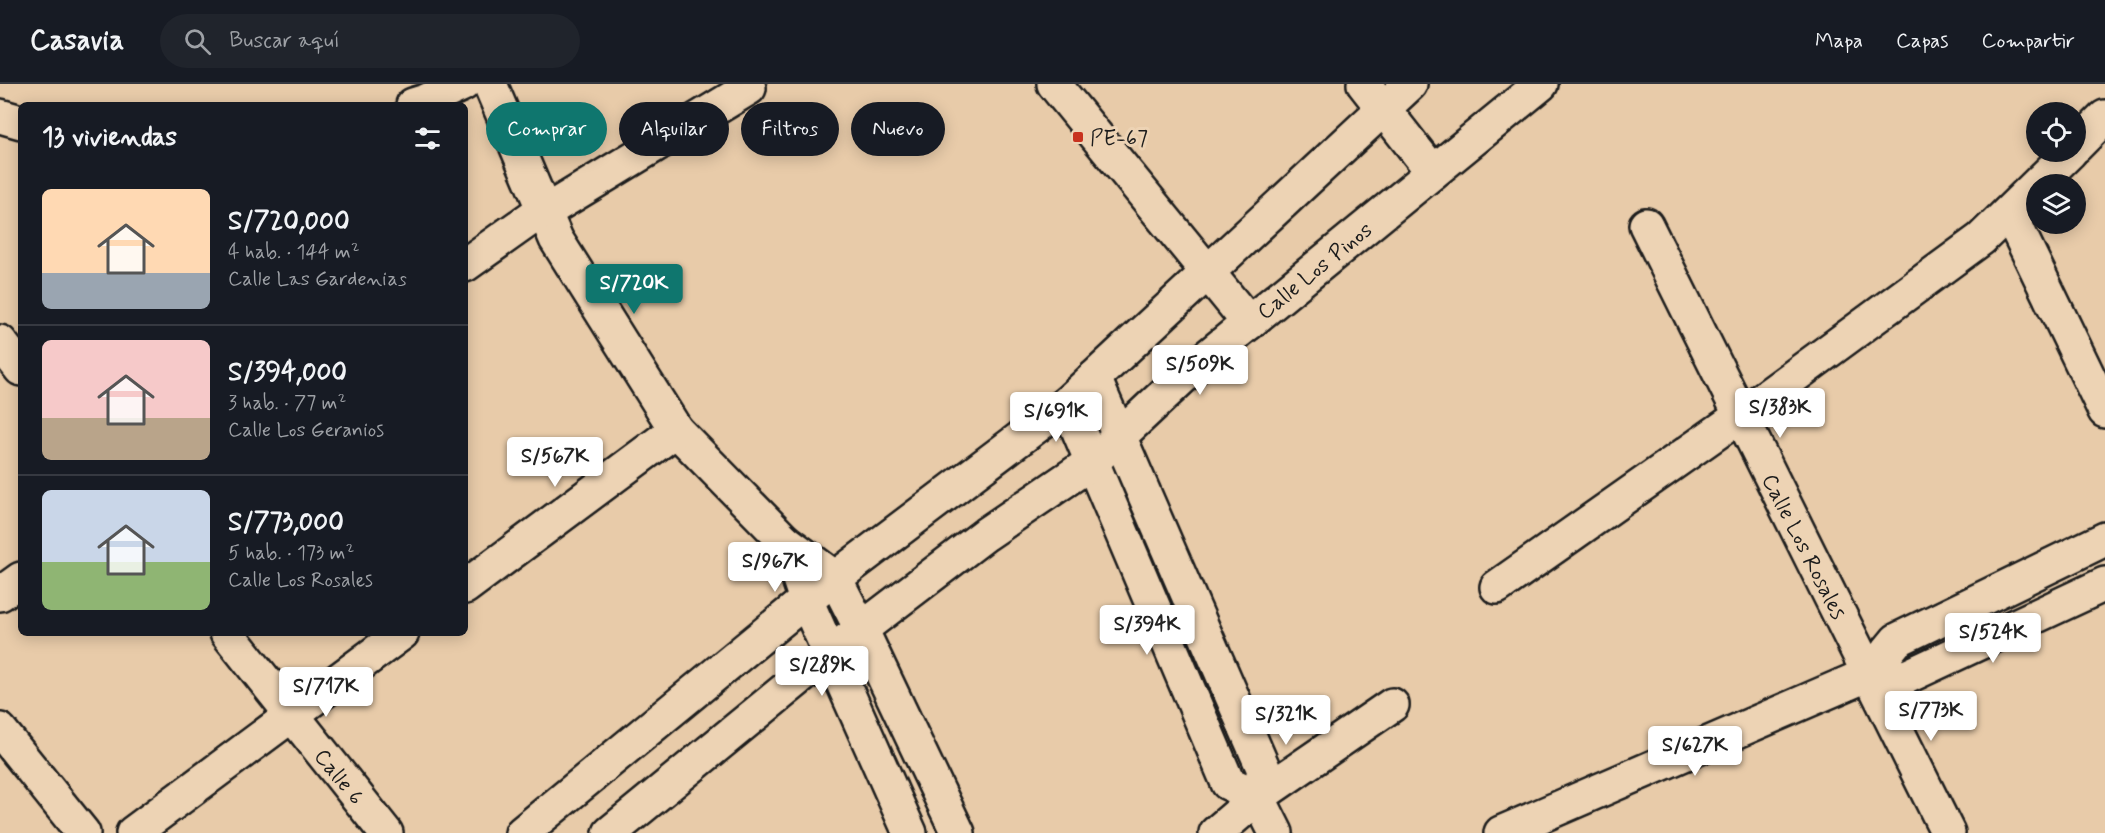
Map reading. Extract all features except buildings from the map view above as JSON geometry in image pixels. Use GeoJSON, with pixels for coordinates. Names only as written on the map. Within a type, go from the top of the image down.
{"type":"FeatureCollection","features":[{"type":"Feature","properties":{"kind":"street"},"geometry":{"type":"LineString","coordinates":[[423,102],[463,84]]}},
{"type":"Feature","properties":{"kind":"street"},"geometry":{"type":"LineString","coordinates":[[490,84],[556,239],[676,430],[785,541],[834,578],[861,629],[958,833]]}},
{"type":"Feature","properties":{"kind":"street"},"geometry":{"type":"LineString","coordinates":[[1054,84],[1249,322]]}},
{"type":"Feature","properties":{"kind":"street"},"geometry":{"type":"LineString","coordinates":[[522,833],[806,600],[1067,403],[1208,271],[1374,96],[1410,84]]}},
{"type":"Feature","properties":{"kind":"street","name":"Calle Los Pinos"},"geometry":{"type":"LineString","coordinates":[[610,833],[861,629],[986,534],[1092,462],[1185,375],[1541,84]]}},
{"type":"Feature","properties":{"kind":"street"},"geometry":{"type":"LineString","coordinates":[[468,263],[534,216],[545,212],[749,88]]}},
{"type":"Feature","properties":{"kind":"street"},"geometry":{"type":"LineString","coordinates":[[1374,96],[1433,172]]}},
{"type":"Feature","properties":{"kind":"street"},"geometry":{"type":"LineString","coordinates":[[0,116],[18,121]]}},
{"type":"Feature","properties":{"kind":"street"},"geometry":{"type":"LineString","coordinates":[[2086,136],[2105,117]]}},
{"type":"Feature","properties":{"kind":"street"},"geometry":{"type":"LineString","coordinates":[[1497,587],[1740,416],[1981,239],[2060,162]]}},
{"type":"Feature","properties":{"kind":"street"},"geometry":{"type":"LineString","coordinates":[[2009,212],[2105,411]]}},
{"type":"Feature","properties":{"kind":"street","name":"Calle Los Rosales"},"geometry":{"type":"LineString","coordinates":[[1646,225],[1948,833]]}},
{"type":"Feature","properties":{"kind":"street"},"geometry":{"type":"LineString","coordinates":[[0,342],[18,365]]}},
{"type":"Feature","properties":{"kind":"street"},"geometry":{"type":"LineString","coordinates":[[1094,378],[1264,770],[1258,797]]}},
{"type":"Feature","properties":{"kind":"street"},"geometry":{"type":"LineString","coordinates":[[1067,403],[1228,783],[1258,797],[1276,833]]}},
{"type":"Feature","properties":{"kind":"street"},"geometry":{"type":"LineString","coordinates":[[468,585],[676,430]]}},
{"type":"Feature","properties":{"kind":"street"},"geometry":{"type":"LineString","coordinates":[[1501,833],[1869,674],[1897,640],[2105,539]]}},
{"type":"Feature","properties":{"kind":"street"},"geometry":{"type":"LineString","coordinates":[[785,541],[806,600],[910,833]]}},
{"type":"Feature","properties":{"kind":"street"},"geometry":{"type":"LineString","coordinates":[[0,594],[18,581]]}},
{"type":"Feature","properties":{"kind":"street"},"geometry":{"type":"LineString","coordinates":[[1869,674],[1906,677],[2105,584]]}},
{"type":"Feature","properties":{"kind":"street","name":"Calle 6"},"geometry":{"type":"LineString","coordinates":[[229,636],[386,833]]}},
{"type":"Feature","properties":{"kind":"street"},"geometry":{"type":"LineString","coordinates":[[133,833],[398,636]]}},
{"type":"Feature","properties":{"kind":"street"},"geometry":{"type":"LineString","coordinates":[[1216,833],[1258,797],[1392,705]]}},
{"type":"Feature","properties":{"kind":"street"},"geometry":{"type":"LineString","coordinates":[[0,730],[83,833]]}},
{"type":"Feature","properties":{"kind":"place","name":"PE-67"},"geometry":{"type":"Point","coordinates":[1078,137]}}]}
